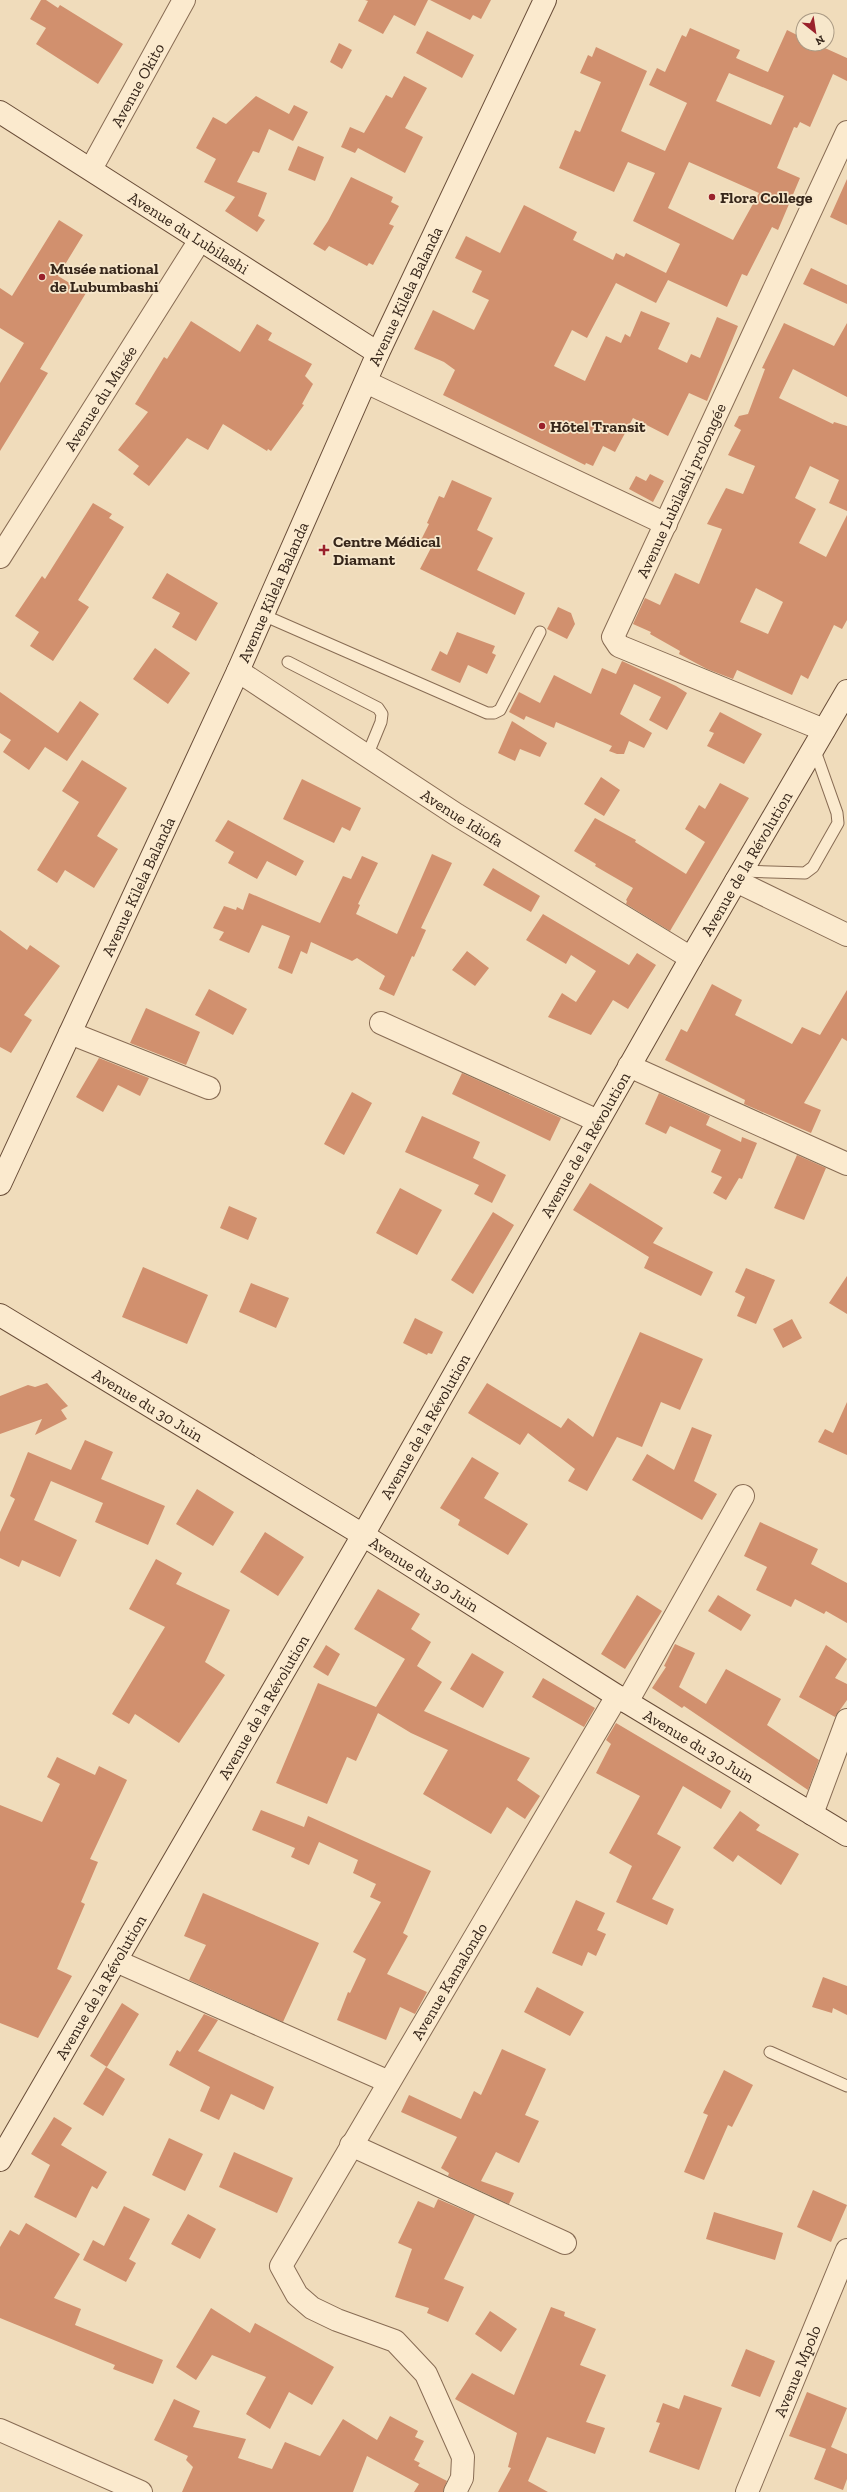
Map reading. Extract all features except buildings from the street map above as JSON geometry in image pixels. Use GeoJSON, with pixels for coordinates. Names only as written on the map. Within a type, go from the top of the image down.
{"type":"FeatureCollection","features":[{"type":"Feature","properties":{"kind":"street","name":"Avenue Okito"},"geometry":{"type":"LineString","coordinates":[[91,169],[184,0]]}},
{"type":"Feature","properties":{"kind":"street","name":"Avenue Kilela Balanda"},"geometry":{"type":"LineString","coordinates":[[0,1184],[238,671],[378,353],[544,0]]}},
{"type":"Feature","properties":{"kind":"street","name":"Avenue du Lubilashi"},"geometry":{"type":"LineString","coordinates":[[0,112],[378,353]]}},
{"type":"Feature","properties":{"kind":"street","name":"Avenue Lubilashi prolongée"},"geometry":{"type":"LineString","coordinates":[[819,739],[616,643],[613,637],[847,132]]}},
{"type":"Feature","properties":{"kind":"street","name":"Avenue du Musée"},"geometry":{"type":"LineString","coordinates":[[0,557],[200,240]]}},
{"type":"Feature","properties":{"kind":"street"},"geometry":{"type":"LineString","coordinates":[[366,382],[666,524]]}},
{"type":"Feature","properties":{"kind":"street","name":"Avenue Idiofa"},"geometry":{"type":"LineString","coordinates":[[238,671],[457,815],[691,958]]}},
{"type":"Feature","properties":{"kind":"street","name":"Avenue de la Révolution"},"geometry":{"type":"LineString","coordinates":[[0,2160],[363,1534],[691,958],[847,691]]}},
{"type":"Feature","properties":{"kind":"street"},"geometry":{"type":"LineString","coordinates":[[739,876],[847,935]]}},
{"type":"Feature","properties":{"kind":"street"},"geometry":{"type":"LineString","coordinates":[[381,1023],[598,1121]]}},
{"type":"Feature","properties":{"kind":"street"},"geometry":{"type":"LineString","coordinates":[[70,1033],[209,1088]]}},
{"type":"Feature","properties":{"kind":"street"},"geometry":{"type":"LineString","coordinates":[[629,1066],[847,1164]]}},
{"type":"Feature","properties":{"kind":"street","name":"Avenue du 30 Juin"},"geometry":{"type":"LineString","coordinates":[[0,1315],[363,1534],[622,1699],[847,1835]]}},
{"type":"Feature","properties":{"kind":"street","name":"Avenue Kamalondo"},"geometry":{"type":"LineString","coordinates":[[455,2492],[462,2478],[463,2457],[426,2374],[395,2341],[337,2320],[312,2308],[297,2295],[281,2266],[351,2145],[622,1699],[743,1496]]}},
{"type":"Feature","properties":{"kind":"street"},"geometry":{"type":"LineString","coordinates":[[812,1814],[847,1720]]}},
{"type":"Feature","properties":{"kind":"street"},"geometry":{"type":"LineString","coordinates":[[116,1961],[389,2082]]}},
{"type":"Feature","properties":{"kind":"street"},"geometry":{"type":"LineString","coordinates":[[351,2145],[565,2243]]}},
{"type":"Feature","properties":{"kind":"street","name":"Avenue Mpolo"},"geometry":{"type":"LineString","coordinates":[[747,2492],[847,2250]]}},
{"type":"Feature","properties":{"kind":"street"},"geometry":{"type":"LineString","coordinates":[[0,2430],[141,2492]]}},
{"type":"Feature","properties":{"kind":"lane"},"geometry":{"type":"LineString","coordinates":[[263,615],[487,712],[494,713],[500,710],[540,632]]}},
{"type":"Feature","properties":{"kind":"lane"},"geometry":{"type":"LineString","coordinates":[[288,662],[378,708],[382,714],[381,722],[367,756]]}},
{"type":"Feature","properties":{"kind":"lane"},"geometry":{"type":"LineString","coordinates":[[739,876],[805,873],[813,867],[838,823],[837,813],[819,739]]}},
{"type":"Feature","properties":{"kind":"lane"},"geometry":{"type":"LineString","coordinates":[[770,2052],[847,2086]]}},
{"type":"Feature","properties":{"kind":"place","name":"Flora College"},"geometry":{"type":"Point","coordinates":[712,197]}},
{"type":"Feature","properties":{"kind":"place","name":"Musée national de Lubumbashi"},"geometry":{"type":"Point","coordinates":[42,277]}},
{"type":"Feature","properties":{"kind":"place","name":"Hôtel Transit"},"geometry":{"type":"Point","coordinates":[542,426]}},
{"type":"Feature","properties":{"kind":"place","name":"Centre Médical Diamant"},"geometry":{"type":"Point","coordinates":[324,550]}}]}
